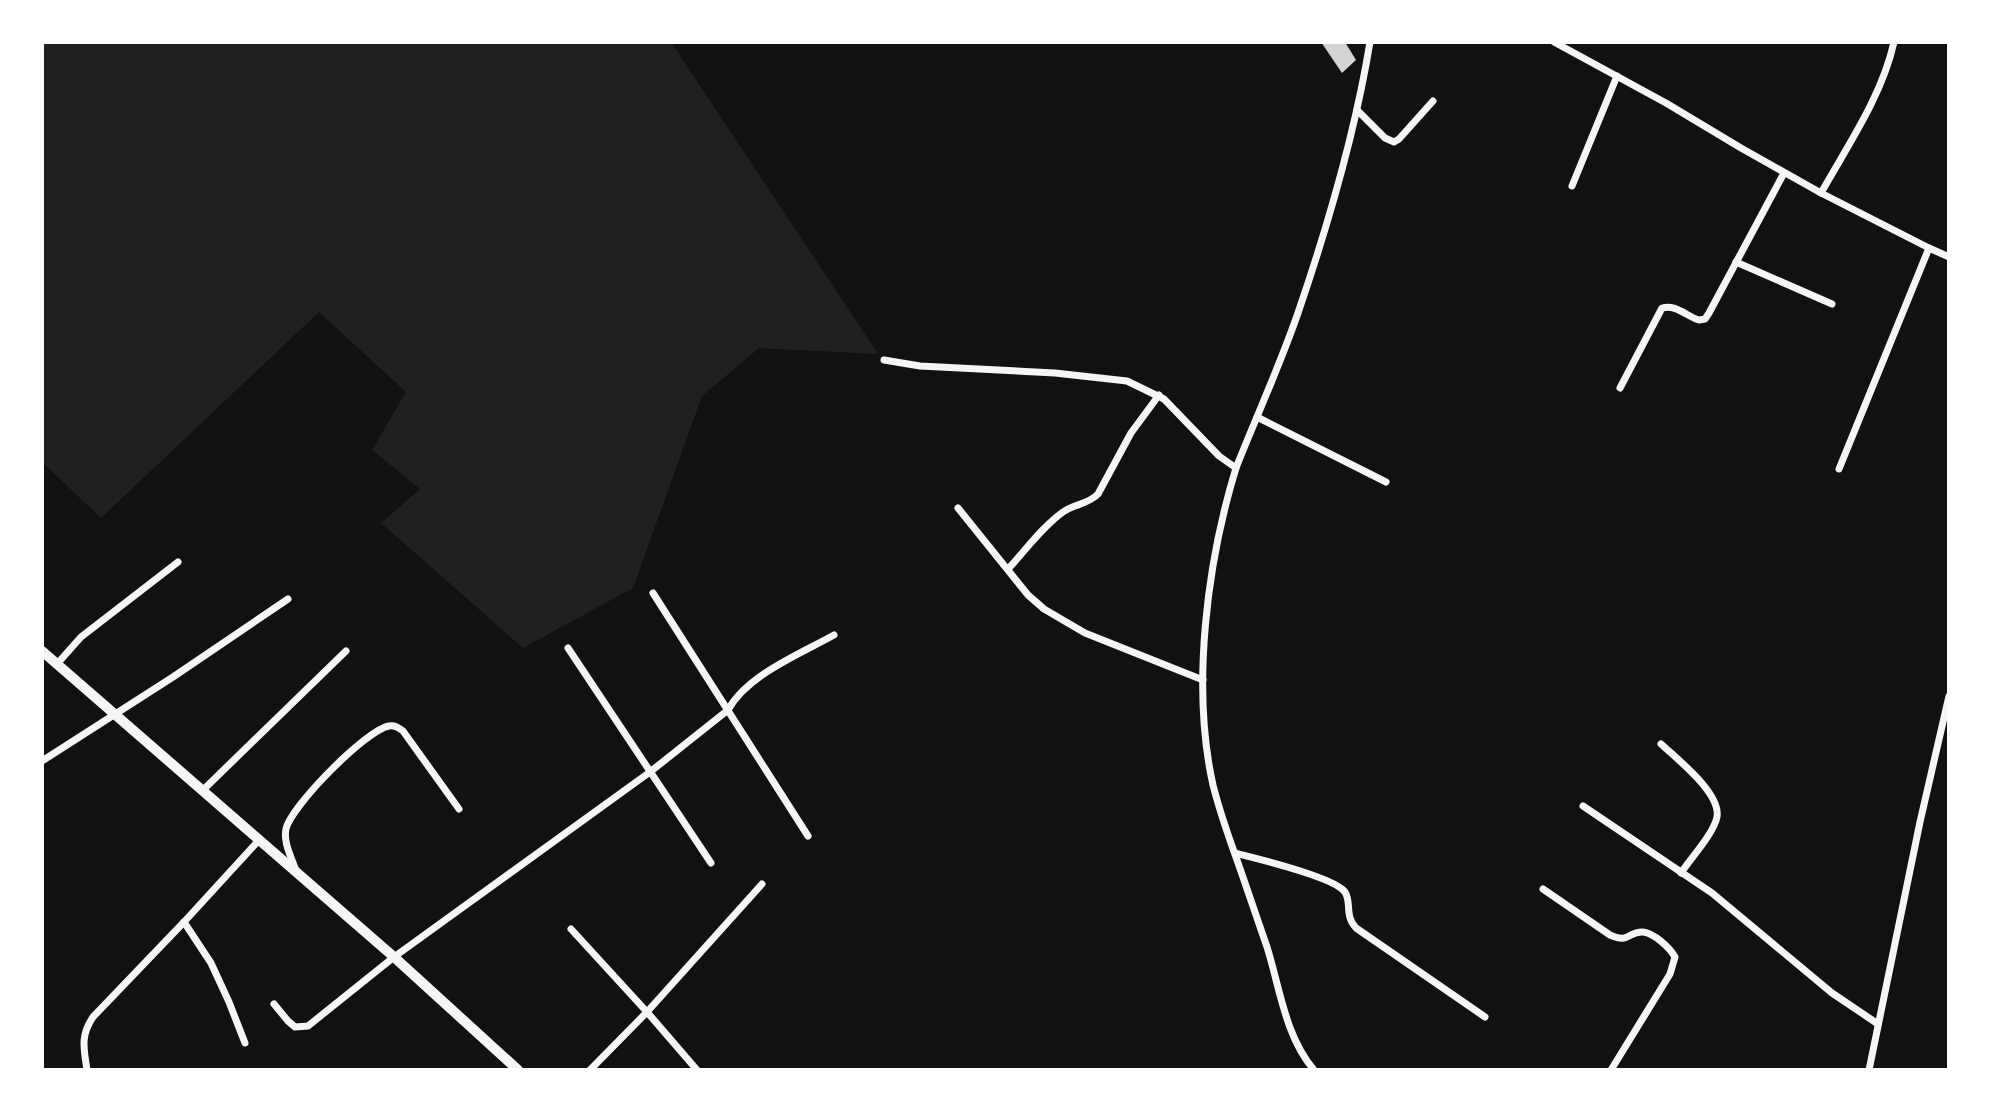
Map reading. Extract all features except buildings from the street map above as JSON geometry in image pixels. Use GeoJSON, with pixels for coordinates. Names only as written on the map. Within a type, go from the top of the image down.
{"type":"FeatureCollection","features":[{"type":"Feature","properties":{"kind":"street"},"geometry":{"type":"LineString","coordinates":[[1314,1070],[1295,1041],[1289,1026],[1274,970],[1213,784],[1206,743],[1203,680],[1205,624],[1215,558],[1236,468],[1299,310],[1330,217],[1357,110],[1370,42]]}},
{"type":"Feature","properties":{"kind":"street"},"geometry":{"type":"LineString","coordinates":[[1554,42],[1666,103],[1784,173],[1949,257]]}},
{"type":"Feature","properties":{"kind":"street"},"geometry":{"type":"LineString","coordinates":[[1821,193],[1867,111],[1894,42]]}},
{"type":"Feature","properties":{"kind":"street"},"geometry":{"type":"LineString","coordinates":[[1572,186],[1617,76]]}},
{"type":"Feature","properties":{"kind":"street"},"geometry":{"type":"LineString","coordinates":[[1357,110],[1385,138],[1394,142],[1433,101]]}},
{"type":"Feature","properties":{"kind":"street"},"geometry":{"type":"LineString","coordinates":[[1620,388],[1662,309],[1670,306],[1699,320],[1705,318],[1784,173]]}},
{"type":"Feature","properties":{"kind":"street"},"geometry":{"type":"LineString","coordinates":[[1839,469],[1929,248]]}},
{"type":"Feature","properties":{"kind":"street"},"geometry":{"type":"LineString","coordinates":[[1736,262],[1832,304]]}},
{"type":"Feature","properties":{"kind":"street"},"geometry":{"type":"LineString","coordinates":[[884,360],[920,366],[1102,377],[1127,381],[1158,395],[1171,405],[1219,456],[1236,468]]}},
{"type":"Feature","properties":{"kind":"street"},"geometry":{"type":"LineString","coordinates":[[1008,569],[1055,519],[1072,506],[1098,494],[1131,433],[1158,395]]}},
{"type":"Feature","properties":{"kind":"street"},"geometry":{"type":"LineString","coordinates":[[1257,417],[1386,482]]}},
{"type":"Feature","properties":{"kind":"street"},"geometry":{"type":"LineString","coordinates":[[958,508],[1028,595],[1044,609],[1085,633],[1203,680]]}},
{"type":"Feature","properties":{"kind":"street"},"geometry":{"type":"LineString","coordinates":[[57,664],[81,638],[178,562]]}},
{"type":"Feature","properties":{"kind":"street"},"geometry":{"type":"LineString","coordinates":[[653,593],[808,836]]}},
{"type":"Feature","properties":{"kind":"street"},"geometry":{"type":"LineString","coordinates":[[42,761],[288,599]]}},
{"type":"Feature","properties":{"kind":"street"},"geometry":{"type":"LineString","coordinates":[[274,1004],[295,1027],[308,1026],[394,957],[650,772],[728,710],[733,701],[764,674],[834,635]]}},
{"type":"Feature","properties":{"kind":"street"},"geometry":{"type":"LineString","coordinates":[[568,648],[711,863]]}},
{"type":"Feature","properties":{"kind":"street"},"geometry":{"type":"LineString","coordinates":[[42,651],[297,871],[518,1070]]}},
{"type":"Feature","properties":{"kind":"street"},"geometry":{"type":"LineString","coordinates":[[203,790],[346,651]]}},
{"type":"Feature","properties":{"kind":"street"},"geometry":{"type":"LineString","coordinates":[[1869,1070],[1949,696]]}},
{"type":"Feature","properties":{"kind":"street"},"geometry":{"type":"LineString","coordinates":[[297,871],[286,838],[292,815],[359,743],[386,727],[398,727],[403,731],[459,809]]}},
{"type":"Feature","properties":{"kind":"street"},"geometry":{"type":"LineString","coordinates":[[1661,744],[1709,791],[1717,809],[1717,818],[1711,830],[1681,873]]}},
{"type":"Feature","properties":{"kind":"street"},"geometry":{"type":"LineString","coordinates":[[1583,806],[1722,902],[1832,993],[1878,1024]]}},
{"type":"Feature","properties":{"kind":"street"},"geometry":{"type":"LineString","coordinates":[[87,1070],[83,1039],[93,1017],[260,839]]}},
{"type":"Feature","properties":{"kind":"street"},"geometry":{"type":"LineString","coordinates":[[1235,853],[1292,869],[1343,889],[1347,895],[1350,921],[1356,928],[1485,1017]]}},
{"type":"Feature","properties":{"kind":"street"},"geometry":{"type":"LineString","coordinates":[[590,1070],[647,1012],[762,884]]}},
{"type":"Feature","properties":{"kind":"street"},"geometry":{"type":"LineString","coordinates":[[1543,889],[1610,935],[1620,939],[1643,932],[1672,951],[1675,957],[1670,974],[1611,1070]]}},
{"type":"Feature","properties":{"kind":"street"},"geometry":{"type":"LineString","coordinates":[[184,922],[211,963],[245,1043]]}},
{"type":"Feature","properties":{"kind":"street"},"geometry":{"type":"LineString","coordinates":[[571,929],[697,1070]]}},
{"type":"Feature","properties":{"kind":"shaded area"},"geometry":{"type":"Polygon","coordinates":[[[42,42],[671,42],[878,354],[759,348],[702,396],[633,588],[523,648],[381,523],[420,489],[372,450],[406,392],[319,312],[101,518],[42,462],[42,42]]]}}]}
